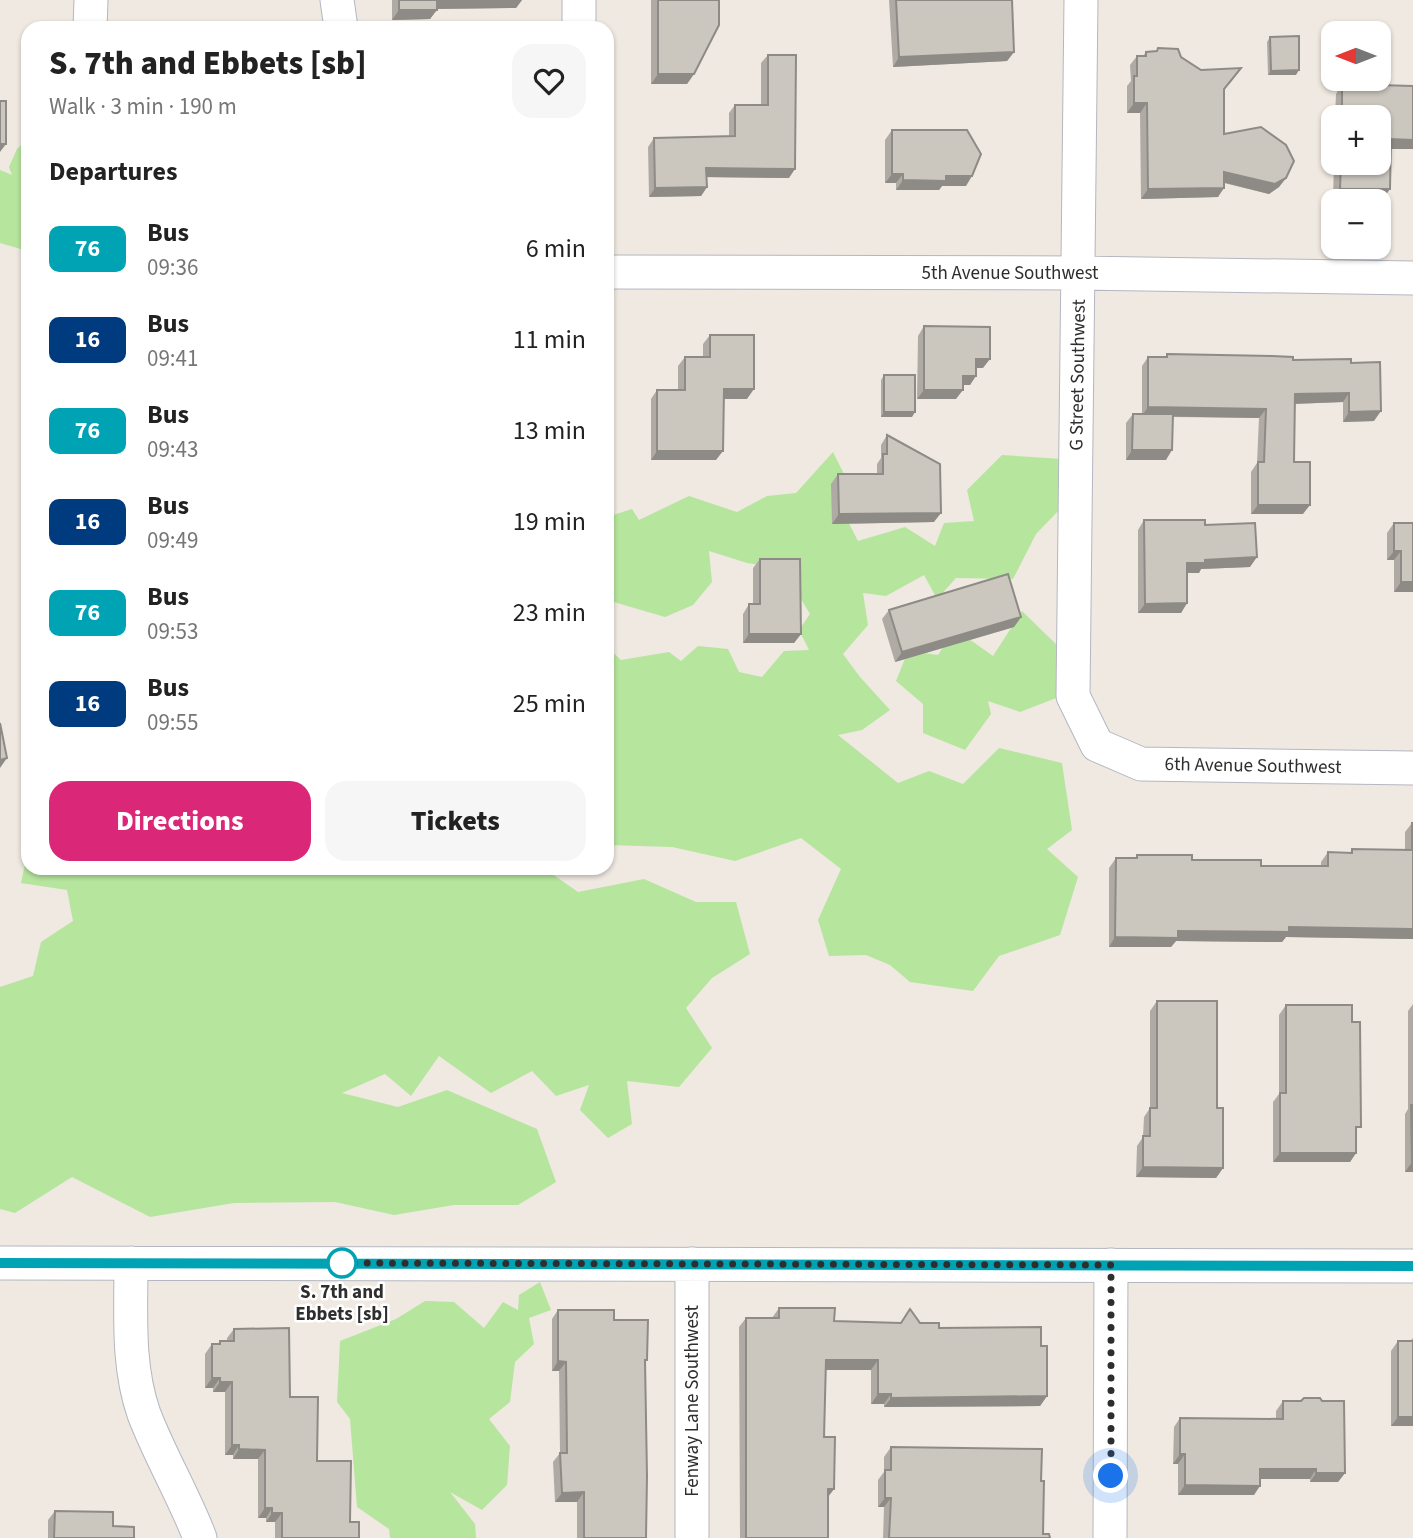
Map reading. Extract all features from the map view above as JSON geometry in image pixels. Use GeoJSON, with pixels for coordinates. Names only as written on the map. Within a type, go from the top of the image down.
{"type":"FeatureCollection","features":[{"type":"Feature","properties":{"kind":"street"},"geometry":{"type":"LineString","coordinates":[[90,21],[91,0]]}},
{"type":"Feature","properties":{"kind":"street"},"geometry":{"type":"LineString","coordinates":[[337,0],[340,21]]}},
{"type":"Feature","properties":{"kind":"street"},"geometry":{"type":"LineString","coordinates":[[579,0],[579,21]]}},
{"type":"Feature","properties":{"kind":"street","name":"G Street Southwest"},"geometry":{"type":"LineString","coordinates":[[1082,0],[1073,696],[1097,745]]}},
{"type":"Feature","properties":{"kind":"street","name":"5th Avenue Southwest"},"geometry":{"type":"LineString","coordinates":[[614,272],[1079,273],[1413,278]]}},
{"type":"Feature","properties":{"kind":"street","name":"6th Avenue Southwest"},"geometry":{"type":"LineString","coordinates":[[1097,745],[1141,764],[1413,768]]}},
{"type":"Feature","properties":{"kind":"street"},"geometry":{"type":"LineString","coordinates":[[0,1263],[1413,1266]]}},
{"type":"Feature","properties":{"kind":"street"},"geometry":{"type":"LineString","coordinates":[[131,1263],[134,1371],[144,1413],[200,1538]]}},
{"type":"Feature","properties":{"kind":"street","name":"Fenway Lane Southwest"},"geometry":{"type":"LineString","coordinates":[[692,1264],[692,1538]]}},
{"type":"Feature","properties":{"kind":"street"},"geometry":{"type":"LineString","coordinates":[[1110,1538],[1111,1265]]}},
{"type":"Feature","properties":{"kind":"green space"},"geometry":{"type":"Polygon","coordinates":[[[21,145],[21,249],[0,243],[0,170],[12,175],[9,167],[21,145]]]}},
{"type":"Feature","properties":{"kind":"green space"},"geometry":{"type":"Polygon","coordinates":[[[833,452],[845,476],[839,504],[858,541],[905,527],[935,546],[944,523],[974,521],[967,490],[1002,455],[1062,459],[1063,506],[1036,534],[1013,579],[956,578],[937,599],[924,575],[886,596],[863,593],[868,625],[843,654],[890,710],[862,730],[838,735],[898,783],[929,771],[963,784],[999,748],[1062,763],[1072,830],[1047,849],[1078,877],[1060,935],[999,956],[973,991],[910,982],[890,965],[866,955],[829,956],[818,920],[841,869],[801,838],[735,861],[672,847],[614,845],[614,654],[621,660],[669,652],[681,661],[698,646],[728,649],[739,672],[762,677],[784,651],[809,650],[799,630],[810,614],[796,591],[775,567],[747,563],[709,551],[712,582],[693,605],[665,617],[614,602],[614,515],[632,509],[639,520],[689,496],[737,512],[767,496],[796,493],[833,452]]]}},
{"type":"Feature","properties":{"kind":"green space"},"geometry":{"type":"Polygon","coordinates":[[[1022,611],[1061,649],[1064,695],[1020,712],[988,701],[991,714],[965,750],[923,733],[923,704],[896,681],[908,651],[938,655],[955,629],[993,656],[1022,611]]]}},
{"type":"Feature","properties":{"kind":"green space"},"geometry":{"type":"Polygon","coordinates":[[[23,875],[554,875],[578,892],[644,879],[696,902],[736,902],[750,954],[712,978],[686,1008],[712,1048],[679,1087],[627,1081],[632,1124],[608,1138],[580,1110],[589,1085],[556,1096],[532,1071],[491,1093],[439,1056],[411,1096],[385,1074],[342,1093],[398,1107],[447,1090],[537,1129],[556,1182],[518,1205],[454,1205],[394,1215],[335,1202],[234,1203],[150,1217],[72,1177],[15,1213],[0,1209],[0,987],[33,976],[41,942],[73,921],[67,890],[21,883],[23,875]]]}},
{"type":"Feature","properties":{"kind":"green space"},"geometry":{"type":"Polygon","coordinates":[[[540,1282],[551,1310],[529,1318],[534,1344],[515,1362],[510,1402],[489,1419],[510,1446],[507,1485],[482,1510],[450,1492],[475,1524],[476,1538],[390,1538],[389,1529],[357,1507],[350,1419],[337,1402],[340,1341],[396,1319],[425,1301],[454,1302],[484,1328],[503,1302],[518,1310],[519,1295],[540,1282]]]}},
{"type":"Feature","properties":{"kind":"building"},"geometry":{"type":"Polygon","coordinates":[[[399,0],[437,0],[437,10],[399,10],[399,0]]]}},
{"type":"Feature","properties":{"kind":"building"},"geometry":{"type":"Polygon","coordinates":[[[658,0],[719,0],[719,25],[694,74],[658,74],[658,0]]]}},
{"type":"Feature","properties":{"kind":"building"},"geometry":{"type":"Polygon","coordinates":[[[896,0],[1012,0],[1014,52],[899,57],[896,0]]]}},
{"type":"Feature","properties":{"kind":"building"},"geometry":{"type":"Polygon","coordinates":[[[1299,36],[1299,70],[1271,71],[1270,37],[1299,36]]]}},
{"type":"Feature","properties":{"kind":"building"},"geometry":{"type":"Polygon","coordinates":[[[1158,48],[1178,49],[1181,57],[1201,70],[1241,68],[1224,89],[1224,134],[1261,127],[1286,145],[1294,161],[1286,178],[1275,184],[1224,172],[1224,188],[1148,189],[1147,103],[1134,103],[1134,76],[1137,76],[1137,56],[1146,56],[1146,52],[1157,51],[1158,48]]]}},
{"type":"Feature","properties":{"kind":"building"},"geometry":{"type":"Polygon","coordinates":[[[768,55],[796,55],[795,169],[706,168],[707,187],[655,188],[654,138],[735,136],[735,105],[768,105],[768,55]]]}},
{"type":"Feature","properties":{"kind":"building"},"geometry":{"type":"Polygon","coordinates":[[[1391,85],[1413,86],[1413,140],[1391,139],[1391,105],[1342,105],[1342,91],[1391,91],[1391,85]]]}},
{"type":"Feature","properties":{"kind":"building"},"geometry":{"type":"Polygon","coordinates":[[[0,101],[6,101],[6,144],[0,144],[0,101]]]}},
{"type":"Feature","properties":{"kind":"building"},"geometry":{"type":"Polygon","coordinates":[[[892,130],[967,130],[981,154],[972,176],[946,176],[946,181],[903,180],[903,174],[892,174],[892,130]]]}},
{"type":"Feature","properties":{"kind":"building"},"geometry":{"type":"Polygon","coordinates":[[[1341,175],[1390,175],[1390,189],[1340,189],[1341,175]]]}},
{"type":"Feature","properties":{"kind":"building"},"geometry":{"type":"Polygon","coordinates":[[[924,326],[990,327],[990,359],[976,359],[976,376],[963,376],[963,390],[924,390],[924,326]]]}},
{"type":"Feature","properties":{"kind":"building"},"geometry":{"type":"Polygon","coordinates":[[[710,335],[754,335],[754,389],[724,389],[723,451],[657,451],[657,390],[685,390],[685,357],[710,357],[710,335]]]}},
{"type":"Feature","properties":{"kind":"building"},"geometry":{"type":"Polygon","coordinates":[[[1167,354],[1380,362],[1381,411],[1349,412],[1349,393],[1295,394],[1294,462],[1310,462],[1310,505],[1258,505],[1258,462],[1264,462],[1266,409],[1148,407],[1148,357],[1167,357],[1167,354]]]}},
{"type":"Feature","properties":{"kind":"building"},"geometry":{"type":"Polygon","coordinates":[[[884,375],[915,375],[915,412],[884,412],[884,375]]]}},
{"type":"Feature","properties":{"kind":"building"},"geometry":{"type":"Polygon","coordinates":[[[1133,414],[1173,414],[1172,450],[1132,450],[1133,414]]]}},
{"type":"Feature","properties":{"kind":"building"},"geometry":{"type":"Polygon","coordinates":[[[887,435],[940,464],[941,513],[839,514],[838,474],[883,474],[887,435]]]}},
{"type":"Feature","properties":{"kind":"building"},"geometry":{"type":"Polygon","coordinates":[[[1144,520],[1205,520],[1205,525],[1255,523],[1257,557],[1187,563],[1187,603],[1145,604],[1144,520]]]}},
{"type":"Feature","properties":{"kind":"building"},"geometry":{"type":"Polygon","coordinates":[[[1394,523],[1413,523],[1413,582],[1401,582],[1401,551],[1394,551],[1394,523]]]}},
{"type":"Feature","properties":{"kind":"building"},"geometry":{"type":"Polygon","coordinates":[[[760,559],[800,559],[801,634],[749,634],[749,604],[760,604],[760,559]]]}},
{"type":"Feature","properties":{"kind":"building"},"geometry":{"type":"Polygon","coordinates":[[[1008,574],[1021,617],[902,652],[889,610],[1008,574]]]}},
{"type":"Feature","properties":{"kind":"building"},"geometry":{"type":"Polygon","coordinates":[[[0,723],[7,758],[0,760],[0,723]]]}},
{"type":"Feature","properties":{"kind":"building"},"geometry":{"type":"Polygon","coordinates":[[[1412,823],[1413,929],[1289,927],[1289,932],[1178,931],[1178,938],[1115,937],[1116,858],[1137,858],[1137,855],[1192,855],[1192,860],[1261,860],[1261,866],[1328,866],[1328,852],[1352,853],[1352,849],[1412,850],[1412,823]]]}},
{"type":"Feature","properties":{"kind":"building"},"geometry":{"type":"Polygon","coordinates":[[[1157,1001],[1217,1001],[1217,1108],[1223,1108],[1223,1168],[1143,1167],[1143,1136],[1150,1136],[1150,1108],[1157,1108],[1157,1001]]]}},
{"type":"Feature","properties":{"kind":"building"},"geometry":{"type":"Polygon","coordinates":[[[1286,1005],[1352,1005],[1352,1022],[1360,1022],[1361,1127],[1356,1127],[1356,1153],[1280,1153],[1280,1093],[1286,1093],[1286,1005]]]}},
{"type":"Feature","properties":{"kind":"building"},"geometry":{"type":"Polygon","coordinates":[[[1413,1105],[1413,1162],[1412,1162],[1413,1105]]]}},
{"type":"Feature","properties":{"kind":"building"},"geometry":{"type":"Polygon","coordinates":[[[779,1308],[835,1308],[834,1321],[901,1323],[910,1309],[920,1323],[939,1323],[939,1328],[1041,1327],[1041,1346],[1047,1346],[1047,1396],[891,1398],[891,1394],[878,1394],[878,1360],[826,1360],[824,1437],[835,1437],[834,1489],[828,1489],[828,1538],[746,1538],[746,1318],[779,1318],[779,1308]]]}},
{"type":"Feature","properties":{"kind":"building"},"geometry":{"type":"Polygon","coordinates":[[[558,1310],[614,1310],[614,1320],[648,1320],[645,1360],[646,1538],[584,1538],[584,1492],[562,1493],[560,1453],[567,1453],[566,1362],[558,1361],[558,1310]]]}},
{"type":"Feature","properties":{"kind":"building"},"geometry":{"type":"Polygon","coordinates":[[[289,1328],[290,1397],[318,1397],[317,1461],[351,1461],[350,1522],[359,1522],[359,1538],[282,1538],[282,1513],[272,1513],[272,1508],[265,1508],[265,1450],[239,1449],[239,1445],[232,1445],[232,1382],[220,1382],[220,1378],[212,1378],[212,1344],[234,1341],[234,1329],[289,1328]]]}},
{"type":"Feature","properties":{"kind":"building"},"geometry":{"type":"Polygon","coordinates":[[[1398,1341],[1413,1341],[1413,1417],[1398,1417],[1398,1341]]]}},
{"type":"Feature","properties":{"kind":"building"},"geometry":{"type":"Polygon","coordinates":[[[1304,1398],[1344,1401],[1345,1473],[1316,1473],[1316,1469],[1260,1469],[1260,1486],[1185,1485],[1185,1454],[1180,1454],[1180,1418],[1283,1419],[1283,1401],[1301,1401],[1304,1398]]]}},
{"type":"Feature","properties":{"kind":"building"},"geometry":{"type":"Polygon","coordinates":[[[891,1447],[1042,1449],[1043,1534],[1049,1534],[1050,1538],[889,1538],[891,1498],[885,1498],[885,1470],[891,1470],[891,1447]]]}},
{"type":"Feature","properties":{"kind":"building"},"geometry":{"type":"Polygon","coordinates":[[[55,1511],[113,1512],[113,1526],[134,1527],[134,1538],[54,1538],[55,1511]]]}},
{"type":"Feature","properties":{"kind":"bus line","name":"76"},"geometry":{"type":"LineString","coordinates":[[0,1263],[1413,1266]]}},
{"type":"Feature","properties":{"kind":"place","name":"S. 7th and Ebbets [sb]"},"geometry":{"type":"Point","coordinates":[342,1263]}},
{"type":"Feature","properties":{"kind":"route"},"geometry":{"type":"LineString","coordinates":[[342,1263],[1111,1265],[1111,1476]]}}]}
